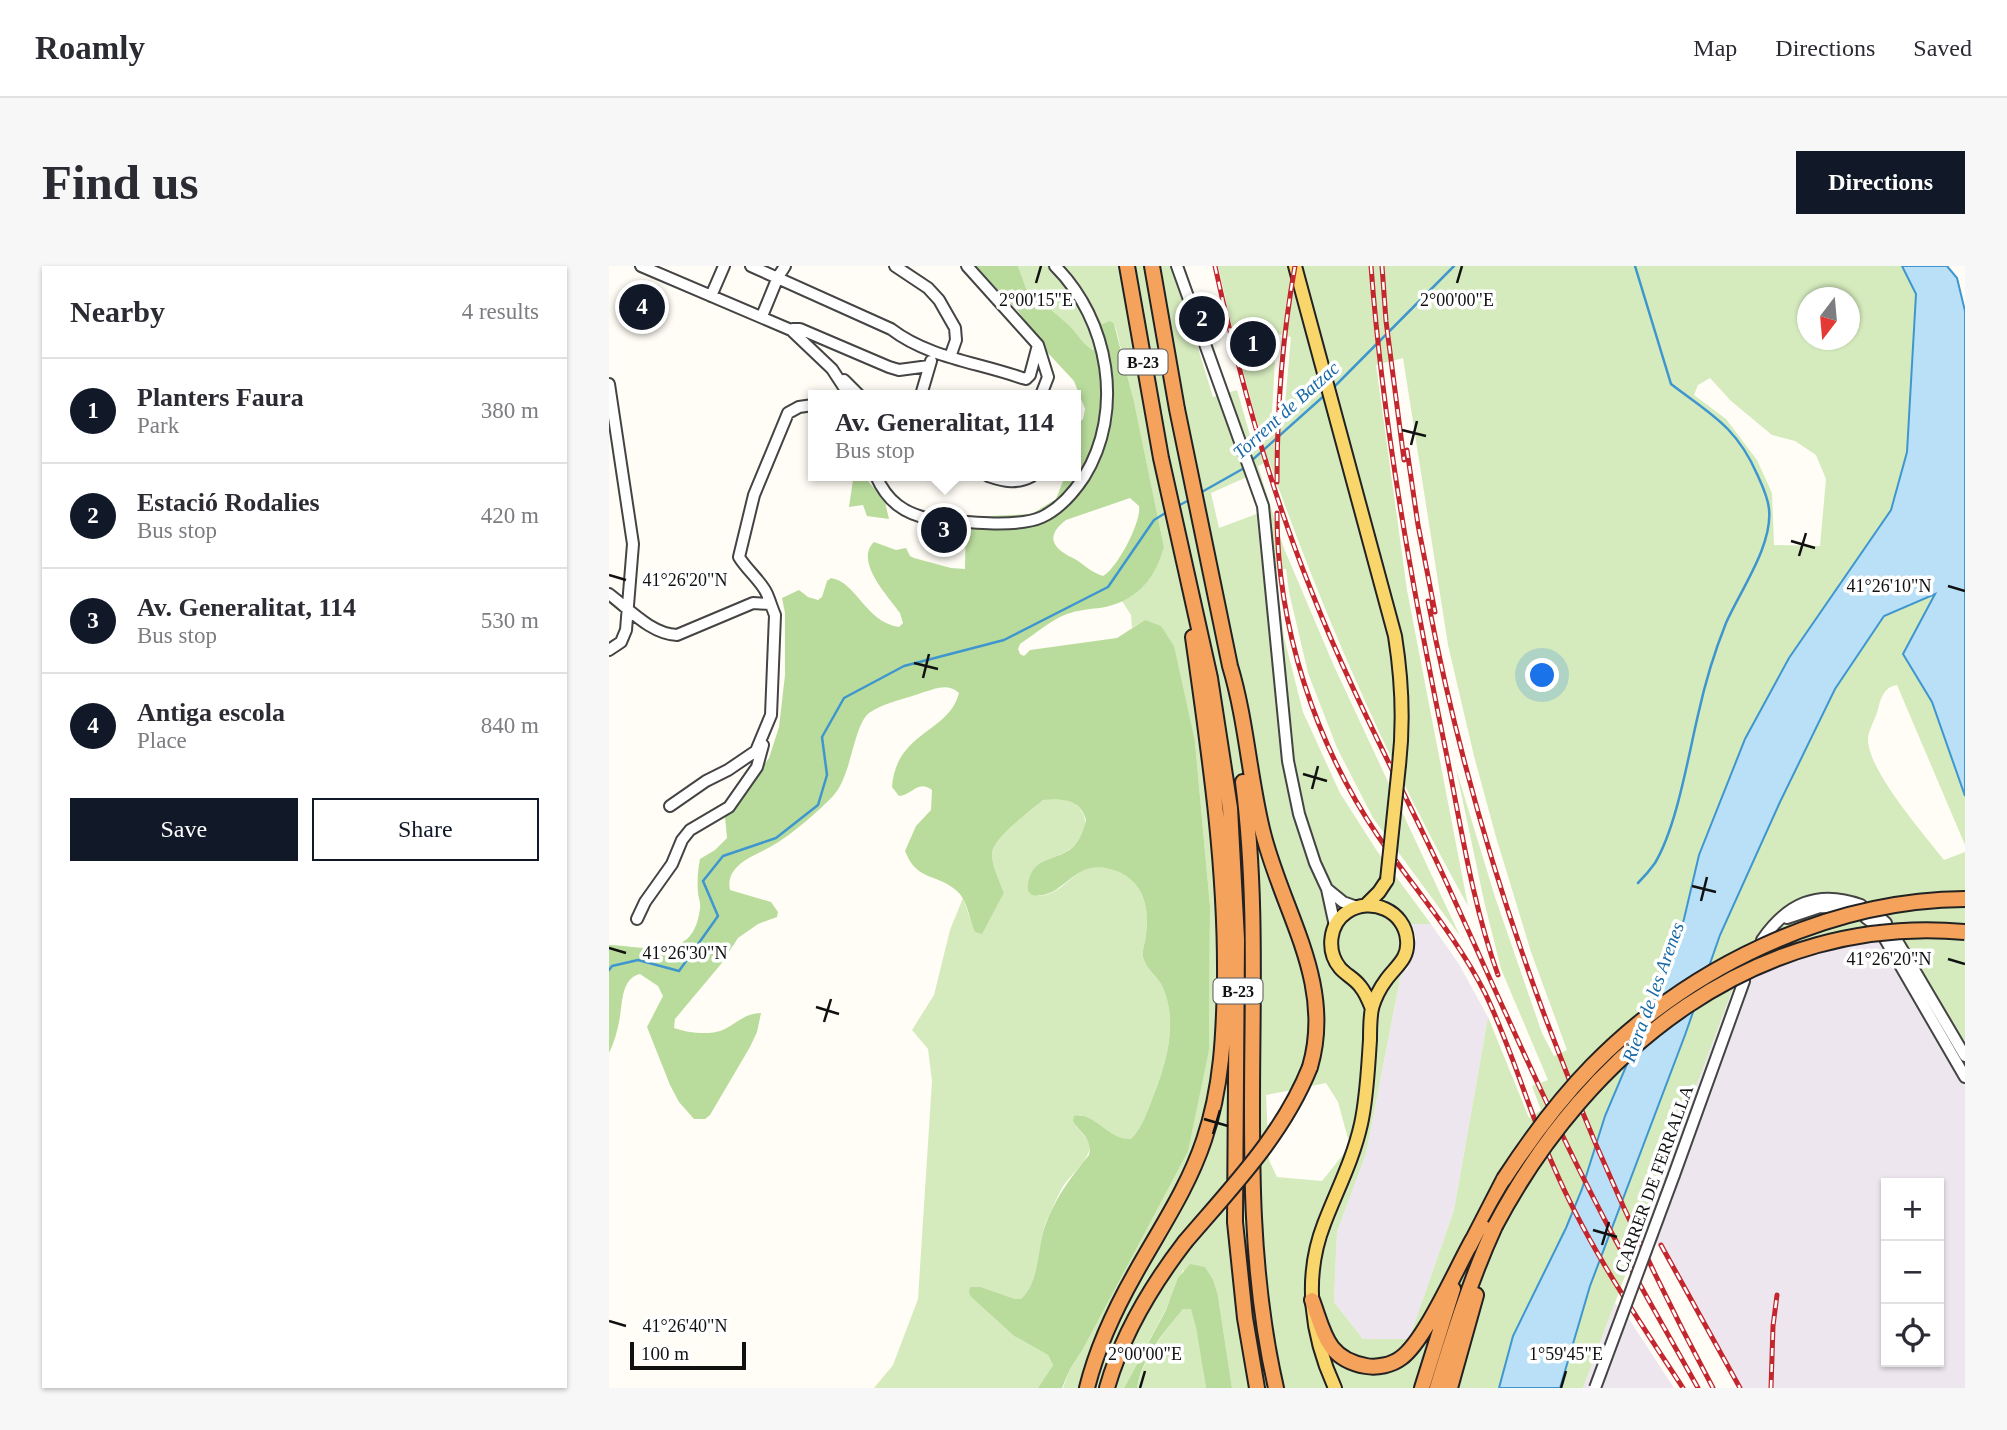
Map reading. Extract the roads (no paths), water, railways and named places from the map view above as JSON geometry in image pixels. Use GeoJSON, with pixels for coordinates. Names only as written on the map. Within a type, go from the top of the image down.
{"type":"FeatureCollection","features":[{"type":"Feature","properties":{"kind":"highway","name":"B-23"},"geometry":{"type":"LineString","coordinates":[[1126,266],[1189,597],[1204,644],[1220,734],[1233,845],[1238,976],[1235,1222],[1245,1318],[1257,1388]]}},
{"type":"Feature","properties":{"kind":"highway","name":"B-23"},"geometry":{"type":"LineString","coordinates":[[1152,266],[1186,453],[1230,666],[1231,696],[1248,820],[1254,907],[1253,1225],[1262,1312],[1276,1388]]}},
{"type":"Feature","properties":{"kind":"highway"},"geometry":{"type":"LineString","coordinates":[[1087,1388],[1096,1356],[1111,1320],[1194,1166],[1210,1122],[1221,1069],[1225,965],[1221,865],[1213,774],[1189,597]]}},
{"type":"Feature","properties":{"kind":"highway"},"geometry":{"type":"LineString","coordinates":[[1107,1388],[1140,1311],[1162,1274],[1185,1242],[1272,1137],[1297,1098],[1310,1067],[1318,1026],[1315,985],[1306,953],[1274,872],[1264,838],[1253,787],[1240,698],[1230,666]]}},
{"type":"Feature","properties":{"kind":"highway"},"geometry":{"type":"LineString","coordinates":[[1312,1300],[1327,1342],[1344,1359],[1370,1367],[1390,1364],[1400,1359],[1420,1336],[1500,1186],[1549,1116],[1594,1064],[1660,1008],[1723,967],[1814,926],[1901,903],[1965,899]]}},
{"type":"Feature","properties":{"kind":"highway"},"geometry":{"type":"LineString","coordinates":[[1450,1388],[1495,1226],[1533,1161],[1571,1112],[1637,1044],[1704,995],[1786,953],[1835,939],[1906,930],[1965,932]]}},
{"type":"Feature","properties":{"kind":"highway"},"geometry":{"type":"LineString","coordinates":[[1422,1388],[1464,1256]]}},
{"type":"Feature","properties":{"kind":"highway"},"geometry":{"type":"LineString","coordinates":[[1437,1388],[1460,1315],[1484,1259]]}},
{"type":"Feature","properties":{"kind":"main road"},"geometry":{"type":"LineString","coordinates":[[1295,266],[1395,636],[1403,722],[1387,880],[1391,912]]}},
{"type":"Feature","properties":{"kind":"main road"},"geometry":{"type":"LineString","coordinates":[[1372,1009],[1361,987],[1340,967],[1332,952],[1332,934],[1344,914],[1362,906],[1379,892],[1387,880]]}},
{"type":"Feature","properties":{"kind":"main road"},"geometry":{"type":"LineString","coordinates":[[1335,1388],[1319,1347],[1312,1300],[1313,1272],[1324,1225],[1349,1166],[1364,1112],[1372,1009],[1388,977],[1401,965],[1407,949],[1406,932],[1397,917],[1378,906],[1362,906]]}},
{"type":"Feature","properties":{"kind":"main road"},"geometry":{"type":"LineString","coordinates":[[1352,977],[1371,981],[1388,977]]}},
{"type":"Feature","properties":{"kind":"street"},"geometry":{"type":"LineString","coordinates":[[641,266],[791,330],[855,390]]}},
{"type":"Feature","properties":{"kind":"street"},"geometry":{"type":"LineString","coordinates":[[712,296],[724,266]]}},
{"type":"Feature","properties":{"kind":"street"},"geometry":{"type":"LineString","coordinates":[[751,266],[891,329],[904,339],[936,354],[1026,379],[1030,375],[1038,345]]}},
{"type":"Feature","properties":{"kind":"street"},"geometry":{"type":"LineString","coordinates":[[762,316],[785,266]]}},
{"type":"Feature","properties":{"kind":"street"},"geometry":{"type":"LineString","coordinates":[[895,266],[927,288],[939,300],[955,328],[956,340],[950,357]]}},
{"type":"Feature","properties":{"kind":"street"},"geometry":{"type":"LineString","coordinates":[[967,266],[1038,345],[1048,377],[1043,390]]}},
{"type":"Feature","properties":{"kind":"street"},"geometry":{"type":"LineString","coordinates":[[1055,266],[1072,284],[1085,305],[1101,349],[1108,386],[1108,404],[1101,438],[1089,469],[1081,480]]}},
{"type":"Feature","properties":{"kind":"street"},"geometry":{"type":"LineString","coordinates":[[1177,266],[1264,516],[1283,727],[1292,784],[1309,846],[1327,889],[1335,926]]}},
{"type":"Feature","properties":{"kind":"street"},"geometry":{"type":"LineString","coordinates":[[791,330],[800,329],[899,370],[929,366]]}},
{"type":"Feature","properties":{"kind":"street"},"geometry":{"type":"LineString","coordinates":[[922,390],[929,366],[936,354]]}},
{"type":"Feature","properties":{"kind":"street"},"geometry":{"type":"LineString","coordinates":[[837,374],[846,390]]}},
{"type":"Feature","properties":{"kind":"street"},"geometry":{"type":"LineString","coordinates":[[609,384],[633,544],[626,630],[621,642],[609,650]]}},
{"type":"Feature","properties":{"kind":"street"},"geometry":{"type":"LineString","coordinates":[[637,919],[645,902],[672,864],[682,840],[690,830],[729,807],[758,767],[771,715],[775,615],[767,593],[739,557],[754,495],[788,413],[808,406]]}},
{"type":"Feature","properties":{"kind":"street"},"geometry":{"type":"LineString","coordinates":[[609,470],[621,464]]}},
{"type":"Feature","properties":{"kind":"street"},"geometry":{"type":"LineString","coordinates":[[878,481],[897,506],[917,517],[931,520],[1022,523],[1045,516],[1070,495],[1080,481]]}},
{"type":"Feature","properties":{"kind":"street"},"geometry":{"type":"LineString","coordinates":[[609,594],[662,633],[677,635],[753,603],[769,604]]}},
{"type":"Feature","properties":{"kind":"street"},"geometry":{"type":"LineString","coordinates":[[670,806],[756,751],[771,715]]}},
{"type":"Feature","properties":{"kind":"street"},"geometry":{"type":"LineString","coordinates":[[1327,889],[1343,902],[1362,906]]}},
{"type":"Feature","properties":{"kind":"street"},"geometry":{"type":"LineString","coordinates":[[1762,940],[1786,911],[1806,902],[1837,898],[1861,905]]}},
{"type":"Feature","properties":{"kind":"street"},"geometry":{"type":"LineString","coordinates":[[1770,929],[1809,909],[1845,908]]}},
{"type":"Feature","properties":{"kind":"street"},"geometry":{"type":"LineString","coordinates":[[1965,1056],[1891,939],[1965,1077]]}},
{"type":"Feature","properties":{"kind":"street","name":"CARRER DE FERRALLA"},"geometry":{"type":"LineString","coordinates":[[1595,1388],[1744,981]]}},
{"type":"Feature","properties":{"kind":"water"},"geometry":{"type":"Polygon","coordinates":[[[1902,266],[1947,266],[1957,278],[1965,311],[1965,796],[1932,702],[1903,654],[1935,594],[1884,616],[1835,689],[1780,802],[1720,935],[1590,1286],[1560,1388],[1499,1388],[1513,1336],[1566,1228],[1582,1189],[1605,1116],[1666,972],[1684,919],[1699,855],[1745,739],[1789,658],[1891,510],[1907,452],[1916,294],[1902,266]]]}},
{"type":"Feature","properties":{"kind":"waterway","name":"Torrent de Batzac"},"geometry":{"type":"LineString","coordinates":[[1334,387],[1454,266]]}},
{"type":"Feature","properties":{"kind":"waterway"},"geometry":{"type":"LineString","coordinates":[[1635,266],[1671,384],[1731,432],[1761,482],[1769,509],[1769,523],[1761,552],[1726,623],[1710,668],[1670,830],[1655,863],[1638,883]]}},
{"type":"Feature","properties":{"kind":"waterway","name":"Torrent de Batzac"},"geometry":{"type":"LineString","coordinates":[[1250,462],[1326,394]]}},
{"type":"Feature","properties":{"kind":"waterway","name":"Torrent de Batzac"},"geometry":{"type":"LineString","coordinates":[[1200,493],[1246,467]]}},
{"type":"Feature","properties":{"kind":"waterway","name":"Torrent de Batzac"},"geometry":{"type":"LineString","coordinates":[[1176,507],[1191,499]]}},
{"type":"Feature","properties":{"kind":"waterway","name":"Torrent de Batzac"},"geometry":{"type":"LineString","coordinates":[[609,970],[612,966],[638,960],[679,971],[718,916],[703,881],[723,856],[776,838],[818,805],[827,775],[822,737],[844,698],[904,666],[1004,640],[1108,587],[1154,520],[1167,512]]}},
{"type":"Feature","properties":{"kind":"railway"},"geometry":{"type":"LineString","coordinates":[[1215,266],[1234,348],[1268,470],[1326,627],[1586,1183],[1698,1388]]}},
{"type":"Feature","properties":{"kind":"railway"},"geometry":{"type":"LineString","coordinates":[[1277,482],[1281,374],[1295,266]]}},
{"type":"Feature","properties":{"kind":"railway"},"geometry":{"type":"LineString","coordinates":[[1371,266],[1383,386],[1410,565],[1467,859],[1480,918],[1498,975]]}},
{"type":"Feature","properties":{"kind":"railway"},"geometry":{"type":"LineString","coordinates":[[1382,266],[1386,321],[1404,460]]}},
{"type":"Feature","properties":{"kind":"railway"},"geometry":{"type":"LineString","coordinates":[[1407,450],[1435,612]]}},
{"type":"Feature","properties":{"kind":"railway"},"geometry":{"type":"LineString","coordinates":[[1277,513],[1279,556],[1292,641],[1318,723],[1336,762],[1378,836],[1474,972],[1495,1014],[1566,1195],[1613,1280],[1683,1388]]}},
{"type":"Feature","properties":{"kind":"railway"},"geometry":{"type":"LineString","coordinates":[[1428,601],[1476,806],[1541,1005],[1620,1200],[1713,1388]]}},
{"type":"Feature","properties":{"kind":"railway"},"geometry":{"type":"LineString","coordinates":[[1661,1245],[1740,1388]]}},
{"type":"Feature","properties":{"kind":"railway"},"geometry":{"type":"LineString","coordinates":[[1771,1388],[1777,1295]]}},
{"type":"Feature","properties":{"kind":"place","name":"Antiga escola"},"geometry":{"type":"Point","coordinates":[642,307]}},
{"type":"Feature","properties":{"kind":"place","name":"Estació Rodalies"},"geometry":{"type":"Point","coordinates":[1202,319]}},
{"type":"Feature","properties":{"kind":"place","name":"Planters Faura"},"geometry":{"type":"Point","coordinates":[1253,344]}},
{"type":"Feature","properties":{"kind":"place","name":"Av. Generalitat, 114"},"geometry":{"type":"Point","coordinates":[944,530]}},
{"type":"Feature","properties":{"kind":"water label","name":"Riera de les Arenes"},"geometry":{"type":"Point","coordinates":[1653,992]}}]}
